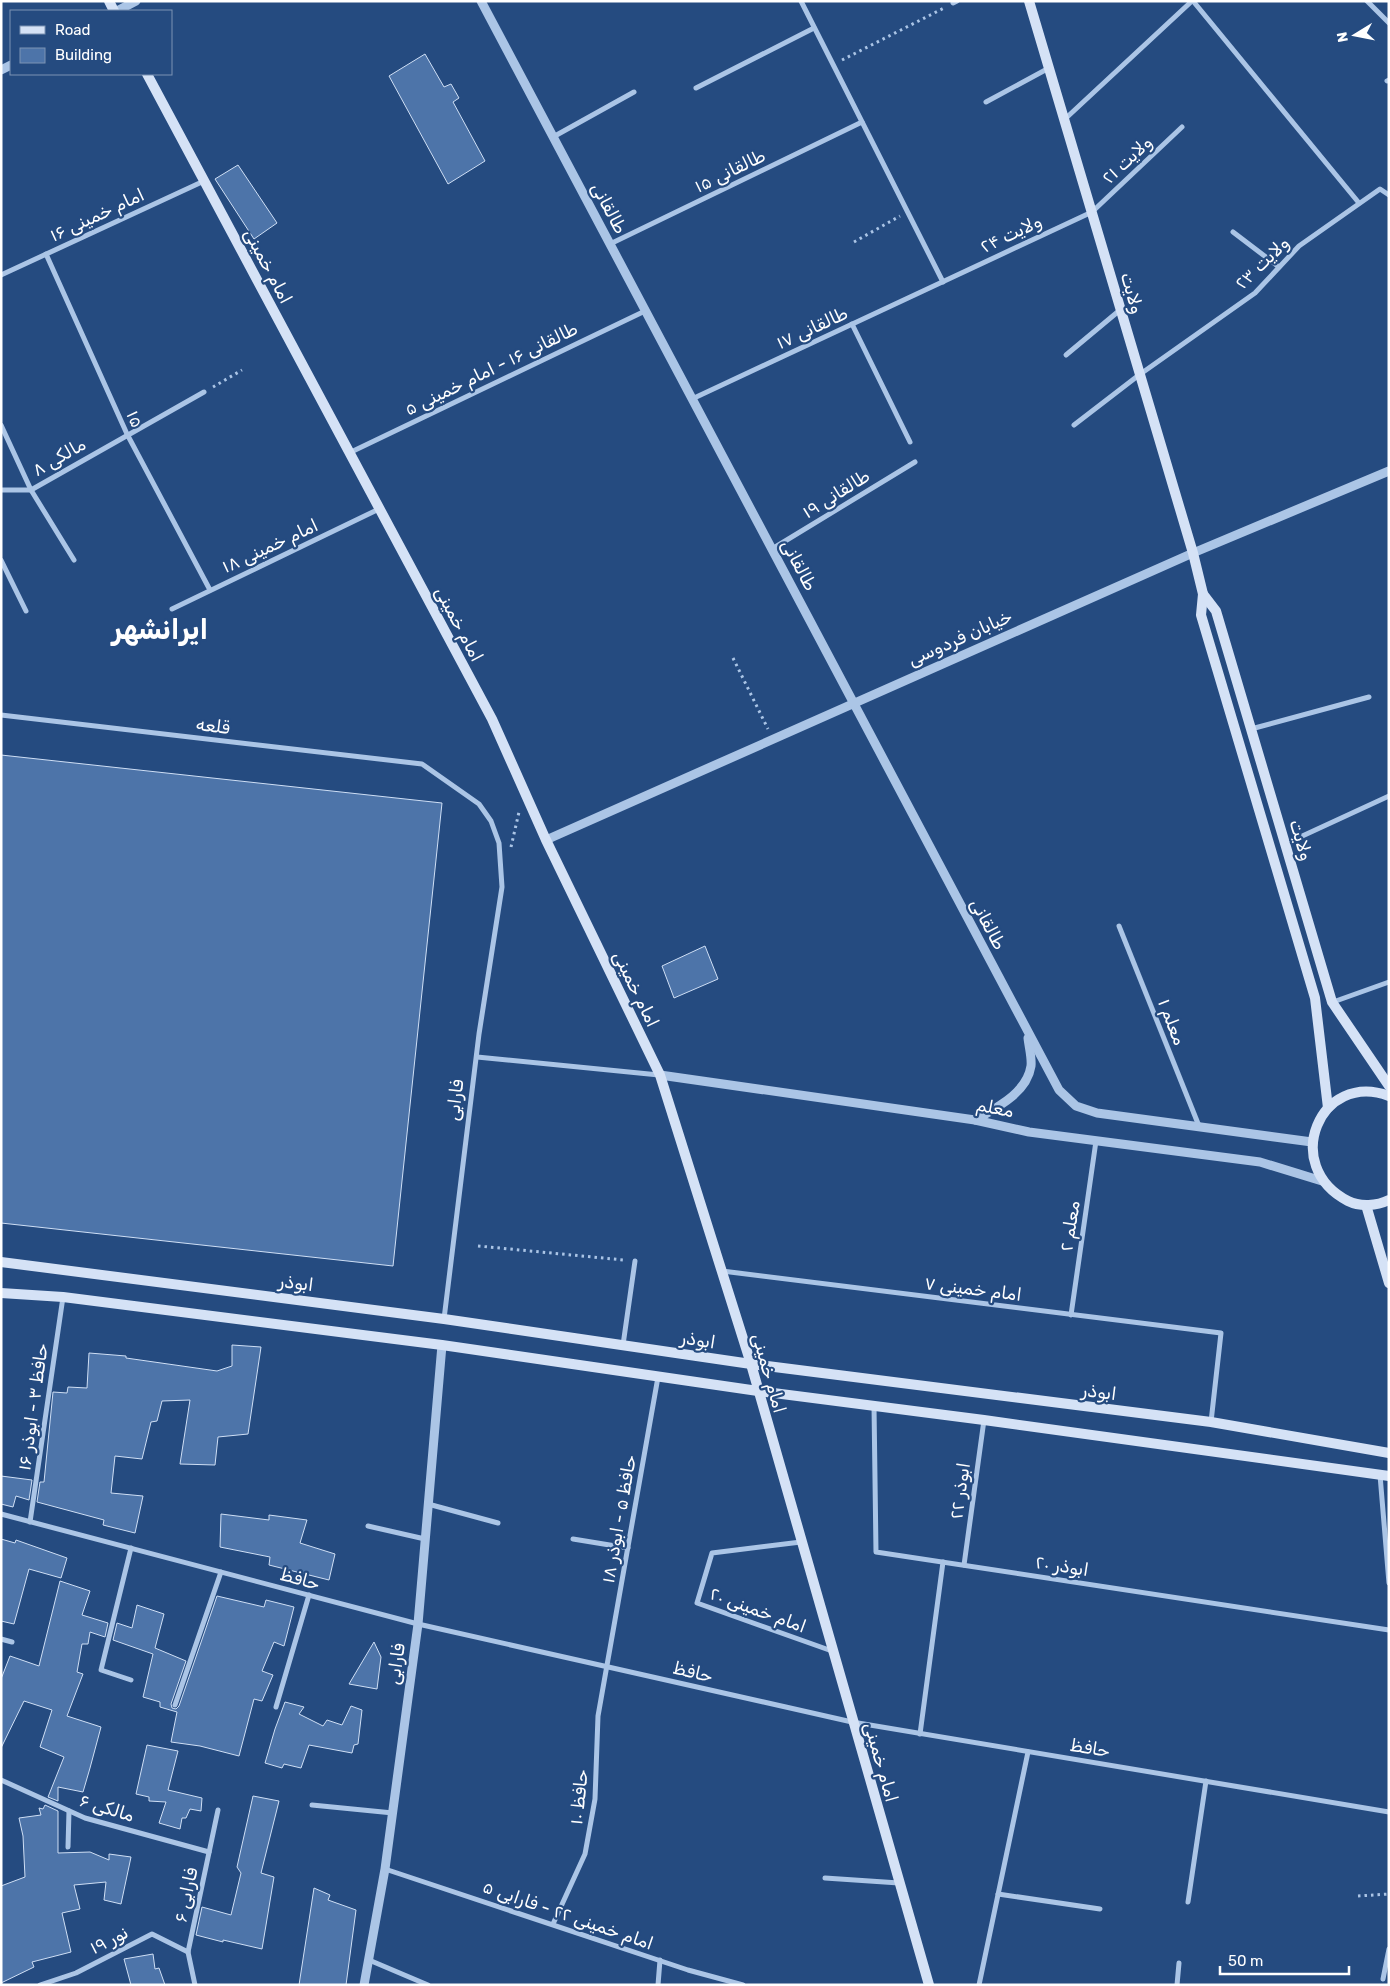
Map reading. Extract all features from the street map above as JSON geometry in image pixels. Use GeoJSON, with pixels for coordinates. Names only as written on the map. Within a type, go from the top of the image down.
{"type":"FeatureCollection","features":[{"type":"Feature","properties":{"kind":"main road","name":"ولایت"},"geometry":{"type":"LineString","coordinates":[[1029,1],[1192,553],[1203,594],[1201,616],[1315,998],[1328,1108]]}},
{"type":"Feature","properties":{"kind":"main road","name":"امام خمینی"},"geometry":{"type":"LineString","coordinates":[[148,75],[492,719],[546,840],[660,1076],[751,1364],[852,1722],[929,1985]]}},
{"type":"Feature","properties":{"kind":"main road","name":"ولایت"},"geometry":{"type":"LineString","coordinates":[[1203,594],[1216,611],[1332,1002],[1389,1086]]}},
{"type":"Feature","properties":{"kind":"main road"},"geometry":{"type":"LineString","coordinates":[[1389,1096],[1378,1092],[1358,1092],[1341,1098],[1328,1108],[1318,1122],[1312,1142],[1314,1165],[1322,1181],[1336,1195],[1352,1203],[1366,1205],[1383,1203],[1389,1200]]}},
{"type":"Feature","properties":{"kind":"main road"},"geometry":{"type":"LineString","coordinates":[[1366,1205],[1389,1283]]}},
{"type":"Feature","properties":{"kind":"main road","name":"ابوذر"},"geometry":{"type":"LineString","coordinates":[[1,1262],[444,1319],[751,1364],[1211,1422],[1389,1453]]}},
{"type":"Feature","properties":{"kind":"main road"},"geometry":{"type":"LineString","coordinates":[[1,1293],[63,1296],[442,1345],[758,1391],[984,1420],[1385,1476]]}},
{"type":"Feature","properties":{"kind":"street"},"geometry":{"type":"LineString","coordinates":[[117,10],[136,1]]}},
{"type":"Feature","properties":{"kind":"street","name":"طالقانی"},"geometry":{"type":"LineString","coordinates":[[481,1],[1059,1090],[1076,1106],[1114,1116],[1199,1126]]}},
{"type":"Feature","properties":{"kind":"street"},"geometry":{"type":"LineString","coordinates":[[801,1],[943,282]]}},
{"type":"Feature","properties":{"kind":"street"},"geometry":{"type":"LineString","coordinates":[[1065,119],[1192,1],[1360,203]]}},
{"type":"Feature","properties":{"kind":"street"},"geometry":{"type":"LineString","coordinates":[[1367,1],[1389,24]]}},
{"type":"Feature","properties":{"kind":"street"},"geometry":{"type":"LineString","coordinates":[[696,88],[814,28]]}},
{"type":"Feature","properties":{"kind":"street"},"geometry":{"type":"LineString","coordinates":[[986,102],[1049,68]]}},
{"type":"Feature","properties":{"kind":"street"},"geometry":{"type":"LineString","coordinates":[[553,137],[634,92]]}},
{"type":"Feature","properties":{"kind":"street","name":"طالقانی ۱۵"},"geometry":{"type":"LineString","coordinates":[[610,244],[862,122]]}},
{"type":"Feature","properties":{"kind":"street","name":"ولایت ۲۱"},"geometry":{"type":"LineString","coordinates":[[1092,212],[1182,127]]}},
{"type":"Feature","properties":{"kind":"street","name":"امام خمینی ۱۶"},"geometry":{"type":"LineString","coordinates":[[1,275],[204,181]]}},
{"type":"Feature","properties":{"kind":"street","name":"ولایت ۲۳"},"geometry":{"type":"LineString","coordinates":[[1074,425],[1139,375],[1255,293],[1299,246],[1380,189],[1389,195]]}},
{"type":"Feature","properties":{"kind":"street","name":"ولایت ۲۴"},"geometry":{"type":"LineString","coordinates":[[943,282],[1092,212]]}},
{"type":"Feature","properties":{"kind":"street"},"geometry":{"type":"LineString","coordinates":[[1233,232],[1278,268]]}},
{"type":"Feature","properties":{"kind":"street","name":"۱۵"},"geometry":{"type":"LineString","coordinates":[[46,254],[127,434],[210,590]]}},
{"type":"Feature","properties":{"kind":"street","name":"طالقانی ۱۷"},"geometry":{"type":"LineString","coordinates":[[692,399],[943,282]]}},
{"type":"Feature","properties":{"kind":"street"},"geometry":{"type":"LineString","coordinates":[[1066,354],[1120,310]]}},
{"type":"Feature","properties":{"kind":"street","name":"طالقانی ۱۶ - امام خمینی ۵"},"geometry":{"type":"LineString","coordinates":[[349,452],[646,311]]}},
{"type":"Feature","properties":{"kind":"street"},"geometry":{"type":"LineString","coordinates":[[852,324],[910,442]]}},
{"type":"Feature","properties":{"kind":"street","name":"مالکی ۸"},"geometry":{"type":"LineString","coordinates":[[1,490],[30,490],[204,392]]}},
{"type":"Feature","properties":{"kind":"street"},"geometry":{"type":"LineString","coordinates":[[1,425],[30,490],[74,560]]}},
{"type":"Feature","properties":{"kind":"street","name":"طالقانی ۱۹"},"geometry":{"type":"LineString","coordinates":[[772,549],[915,462]]}},
{"type":"Feature","properties":{"kind":"street","name":"خیابان فردوسی"},"geometry":{"type":"LineString","coordinates":[[546,840],[1192,553],[1389,471]]}},
{"type":"Feature","properties":{"kind":"street","name":"امام خمینی ۱۸"},"geometry":{"type":"LineString","coordinates":[[172,609],[379,509]]}},
{"type":"Feature","properties":{"kind":"street"},"geometry":{"type":"LineString","coordinates":[[1,560],[26,611]]}},
{"type":"Feature","properties":{"kind":"street"},"geometry":{"type":"LineString","coordinates":[[1251,729],[1369,696]]}},
{"type":"Feature","properties":{"kind":"street","name":"قلعه"},"geometry":{"type":"LineString","coordinates":[[1,715],[422,764]]}},
{"type":"Feature","properties":{"kind":"street","name":"فارابی"},"geometry":{"type":"LineString","coordinates":[[422,764],[479,804],[491,821],[499,843],[502,887],[476,1057],[444,1319]]}},
{"type":"Feature","properties":{"kind":"street"},"geometry":{"type":"LineString","coordinates":[[1285,844],[1389,796]]}},
{"type":"Feature","properties":{"kind":"street","name":"معلم ۱"},"geometry":{"type":"LineString","coordinates":[[1120,926],[1199,1126]]}},
{"type":"Feature","properties":{"kind":"street"},"geometry":{"type":"LineString","coordinates":[[1332,1002],[1389,982]]}},
{"type":"Feature","properties":{"kind":"street"},"geometry":{"type":"LineString","coordinates":[[975,1120],[1010,1099],[1024,1083],[1031,1067],[1028,1033]]}},
{"type":"Feature","properties":{"kind":"street"},"geometry":{"type":"LineString","coordinates":[[476,1057],[660,1076]]}},
{"type":"Feature","properties":{"kind":"street","name":"معلم"},"geometry":{"type":"LineString","coordinates":[[660,1076],[975,1120],[1029,1132],[1260,1162],[1322,1181]]}},
{"type":"Feature","properties":{"kind":"street"},"geometry":{"type":"LineString","coordinates":[[1199,1126],[1312,1142]]}},
{"type":"Feature","properties":{"kind":"street","name":"معلم ۲"},"geometry":{"type":"LineString","coordinates":[[1071,1315],[1096,1141]]}},
{"type":"Feature","properties":{"kind":"street"},"geometry":{"type":"LineString","coordinates":[[622,1345],[635,1261]]}},
{"type":"Feature","properties":{"kind":"street","name":"امام خمینی ۷"},"geometry":{"type":"LineString","coordinates":[[722,1271],[1221,1333],[1211,1422]]}},
{"type":"Feature","properties":{"kind":"street","name":"حافظ ۳ - ابوذر ۱۶"},"geometry":{"type":"LineString","coordinates":[[30,1522],[63,1296]]}},
{"type":"Feature","properties":{"kind":"street","name":"فارابی"},"geometry":{"type":"LineString","coordinates":[[364,1985],[385,1869],[418,1624],[442,1345]]}},
{"type":"Feature","properties":{"kind":"street","name":"حافظ ۵ - ابوذر ۱۸"},"geometry":{"type":"LineString","coordinates":[[608,1667],[658,1376]]}},
{"type":"Feature","properties":{"kind":"street","name":"ابوذر ۲۰"},"geometry":{"type":"LineString","coordinates":[[874,1406],[876,1552],[1389,1630]]}},
{"type":"Feature","properties":{"kind":"street","name":"ابوذر ۲۲"},"geometry":{"type":"LineString","coordinates":[[964,1565],[984,1420]]}},
{"type":"Feature","properties":{"kind":"street"},"geometry":{"type":"LineString","coordinates":[[1385,1476],[1389,1583]]}},
{"type":"Feature","properties":{"kind":"street"},"geometry":{"type":"LineString","coordinates":[[428,1504],[498,1523]]}},
{"type":"Feature","properties":{"kind":"street","name":"حافظ"},"geometry":{"type":"LineString","coordinates":[[1,1514],[418,1624],[852,1722],[1389,1812]]}},
{"type":"Feature","properties":{"kind":"street"},"geometry":{"type":"LineString","coordinates":[[368,1526],[425,1539]]}},
{"type":"Feature","properties":{"kind":"street"},"geometry":{"type":"LineString","coordinates":[[573,1539],[628,1548]]}},
{"type":"Feature","properties":{"kind":"street","name":"امام خمینی ۲۰"},"geometry":{"type":"LineString","coordinates":[[801,1542],[712,1553],[697,1603],[832,1651]]}},
{"type":"Feature","properties":{"kind":"street"},"geometry":{"type":"LineString","coordinates":[[131,1548],[101,1670],[131,1680]]}},
{"type":"Feature","properties":{"kind":"street"},"geometry":{"type":"LineString","coordinates":[[920,1734],[943,1562]]}},
{"type":"Feature","properties":{"kind":"street"},"geometry":{"type":"LineString","coordinates":[[175,1705],[221,1572]]}},
{"type":"Feature","properties":{"kind":"street"},"geometry":{"type":"LineString","coordinates":[[276,1707],[309,1595]]}},
{"type":"Feature","properties":{"kind":"street"},"geometry":{"type":"LineString","coordinates":[[1,1639],[12,1642]]}},
{"type":"Feature","properties":{"kind":"street","name":"حافظ ۱۰"},"geometry":{"type":"LineString","coordinates":[[553,1924],[585,1854],[595,1799],[598,1716],[608,1667]]}},
{"type":"Feature","properties":{"kind":"street"},"geometry":{"type":"LineString","coordinates":[[979,1985],[1028,1752]]}},
{"type":"Feature","properties":{"kind":"street","name":"مالکی ۶"},"geometry":{"type":"LineString","coordinates":[[1,1780],[85,1818],[209,1852]]}},
{"type":"Feature","properties":{"kind":"street"},"geometry":{"type":"LineString","coordinates":[[1188,1902],[1206,1782]]}},
{"type":"Feature","properties":{"kind":"street"},"geometry":{"type":"LineString","coordinates":[[312,1806],[393,1813]]}},
{"type":"Feature","properties":{"kind":"street","name":"فارابی ۶"},"geometry":{"type":"LineString","coordinates":[[195,1985],[188,1952],[218,1810]]}},
{"type":"Feature","properties":{"kind":"street"},"geometry":{"type":"LineString","coordinates":[[68,1848],[70,1811]]}},
{"type":"Feature","properties":{"kind":"street","name":"امام خمینی ۲۲ - فارابی ۵"},"geometry":{"type":"LineString","coordinates":[[385,1869],[660,1960],[743,1985]]}},
{"type":"Feature","properties":{"kind":"street"},"geometry":{"type":"LineString","coordinates":[[825,1878],[899,1883]]}},
{"type":"Feature","properties":{"kind":"street"},"geometry":{"type":"LineString","coordinates":[[998,1894],[1100,1909]]}},
{"type":"Feature","properties":{"kind":"street","name":"نور ۱۹"},"geometry":{"type":"LineString","coordinates":[[40,1985],[76,1974],[152,1934],[188,1952]]}},
{"type":"Feature","properties":{"kind":"street"},"geometry":{"type":"LineString","coordinates":[[1382,1979],[1389,1949]]}},
{"type":"Feature","properties":{"kind":"street"},"geometry":{"type":"LineString","coordinates":[[369,1960],[428,1985]]}},
{"type":"Feature","properties":{"kind":"street"},"geometry":{"type":"LineString","coordinates":[[658,1985],[660,1960]]}},
{"type":"Feature","properties":{"kind":"street"},"geometry":{"type":"LineString","coordinates":[[1177,1985],[1179,1963]]}},
{"type":"Feature","properties":{"kind":"path"},"geometry":{"type":"LineString","coordinates":[[833,65],[955,2]]}},
{"type":"Feature","properties":{"kind":"path"},"geometry":{"type":"LineString","coordinates":[[854,242],[907,212]]}},
{"type":"Feature","properties":{"kind":"path"},"geometry":{"type":"LineString","coordinates":[[204,392],[242,370]]}},
{"type":"Feature","properties":{"kind":"path"},"geometry":{"type":"LineString","coordinates":[[733,658],[773,739]]}},
{"type":"Feature","properties":{"kind":"path"},"geometry":{"type":"LineString","coordinates":[[510,851],[524,788]]}},
{"type":"Feature","properties":{"kind":"path"},"geometry":{"type":"LineString","coordinates":[[478,1246],[635,1261]]}},
{"type":"Feature","properties":{"kind":"path"},"geometry":{"type":"LineString","coordinates":[[1358,1896],[1389,1894]]}},
{"type":"Feature","properties":{"kind":"building"},"geometry":{"type":"Polygon","coordinates":[[[425,54],[444,87],[451,84],[459,98],[453,102],[485,161],[448,184],[389,76],[425,54]]]}},
{"type":"Feature","properties":{"kind":"building"},"geometry":{"type":"Polygon","coordinates":[[[238,165],[277,223],[254,239],[215,179],[238,165]]]}},
{"type":"Feature","properties":{"kind":"building"},"geometry":{"type":"Polygon","coordinates":[[[1,755],[442,803],[393,1266],[1,1223],[1,755]]]}},
{"type":"Feature","properties":{"kind":"building"},"geometry":{"type":"Polygon","coordinates":[[[705,946],[718,979],[674,998],[662,966],[705,946]]]}},
{"type":"Feature","properties":{"kind":"building"},"geometry":{"type":"Polygon","coordinates":[[[232,1345],[261,1347],[248,1434],[218,1437],[215,1465],[180,1464],[190,1400],[162,1401],[157,1421],[151,1422],[142,1459],[115,1456],[111,1493],[143,1496],[135,1533],[103,1525],[104,1520],[37,1502],[40,1482],[44,1482],[53,1392],[67,1393],[68,1387],[87,1388],[89,1353],[126,1356],[126,1358],[217,1371],[232,1366],[232,1345]]]}},
{"type":"Feature","properties":{"kind":"building"},"geometry":{"type":"Polygon","coordinates":[[[1,1476],[32,1480],[29,1500],[16,1496],[13,1507],[1,1504],[1,1476]]]}},
{"type":"Feature","properties":{"kind":"building"},"geometry":{"type":"Polygon","coordinates":[[[221,1514],[269,1520],[269,1515],[307,1520],[300,1543],[335,1554],[329,1580],[269,1565],[270,1557],[220,1547],[221,1514]]]}},
{"type":"Feature","properties":{"kind":"building"},"geometry":{"type":"Polygon","coordinates":[[[1,1539],[15,1543],[16,1540],[67,1558],[61,1578],[29,1569],[14,1624],[1,1621],[1,1539]]]}},
{"type":"Feature","properties":{"kind":"building"},"geometry":{"type":"Polygon","coordinates":[[[60,1581],[90,1591],[82,1615],[108,1623],[105,1637],[90,1632],[88,1644],[82,1644],[77,1672],[83,1674],[67,1716],[101,1727],[90,1768],[83,1792],[58,1787],[58,1801],[48,1797],[64,1757],[40,1747],[52,1710],[24,1701],[1,1748],[1,1679],[10,1656],[39,1666],[60,1581]]]}},
{"type":"Feature","properties":{"kind":"building"},"geometry":{"type":"Polygon","coordinates":[[[217,1596],[264,1607],[266,1600],[294,1607],[284,1646],[274,1642],[262,1671],[273,1675],[262,1701],[254,1699],[239,1756],[200,1746],[171,1742],[177,1712],[160,1707],[160,1702],[143,1697],[153,1654],[113,1640],[117,1623],[132,1628],[137,1605],[164,1614],[155,1648],[186,1661],[171,1704],[172,1708],[176,1709],[179,1706],[217,1596]]]}},
{"type":"Feature","properties":{"kind":"building"},"geometry":{"type":"Polygon","coordinates":[[[374,1642],[381,1657],[377,1689],[349,1684],[374,1642]]]}},
{"type":"Feature","properties":{"kind":"building"},"geometry":{"type":"Polygon","coordinates":[[[285,1702],[304,1707],[299,1714],[323,1726],[327,1720],[342,1725],[351,1706],[362,1710],[358,1744],[354,1745],[352,1753],[309,1745],[301,1768],[284,1764],[282,1768],[265,1763],[285,1702]]]}},
{"type":"Feature","properties":{"kind":"building"},"geometry":{"type":"Polygon","coordinates":[[[147,1745],[178,1751],[168,1790],[202,1798],[201,1811],[190,1809],[186,1818],[182,1818],[180,1829],[159,1823],[166,1802],[149,1801],[149,1797],[136,1794],[147,1745]]]}},
{"type":"Feature","properties":{"kind":"building"},"geometry":{"type":"Polygon","coordinates":[[[253,1796],[279,1801],[261,1873],[274,1877],[262,1949],[196,1935],[202,1907],[231,1915],[241,1873],[237,1867],[253,1796]]]}},
{"type":"Feature","properties":{"kind":"building"},"geometry":{"type":"Polygon","coordinates":[[[45,1805],[58,1811],[58,1853],[90,1852],[109,1860],[109,1854],[131,1857],[121,1904],[104,1900],[106,1882],[74,1885],[80,1909],[62,1913],[71,1952],[32,1962],[34,1967],[1,1983],[1,1886],[25,1877],[23,1836],[19,1818],[41,1815],[39,1808],[43,1809],[45,1805]]]}},
{"type":"Feature","properties":{"kind":"building"},"geometry":{"type":"Polygon","coordinates":[[[314,1888],[330,1895],[328,1900],[356,1910],[346,1985],[299,1985],[314,1888]]]}},
{"type":"Feature","properties":{"kind":"building"},"geometry":{"type":"Polygon","coordinates":[[[153,1954],[155,1969],[159,1968],[165,1985],[131,1985],[124,1959],[153,1954]]]}},
{"type":"Feature","properties":{"kind":"district","name":"ایرانشهر"},"geometry":{"type":"Point","coordinates":[160,629]}}]}
